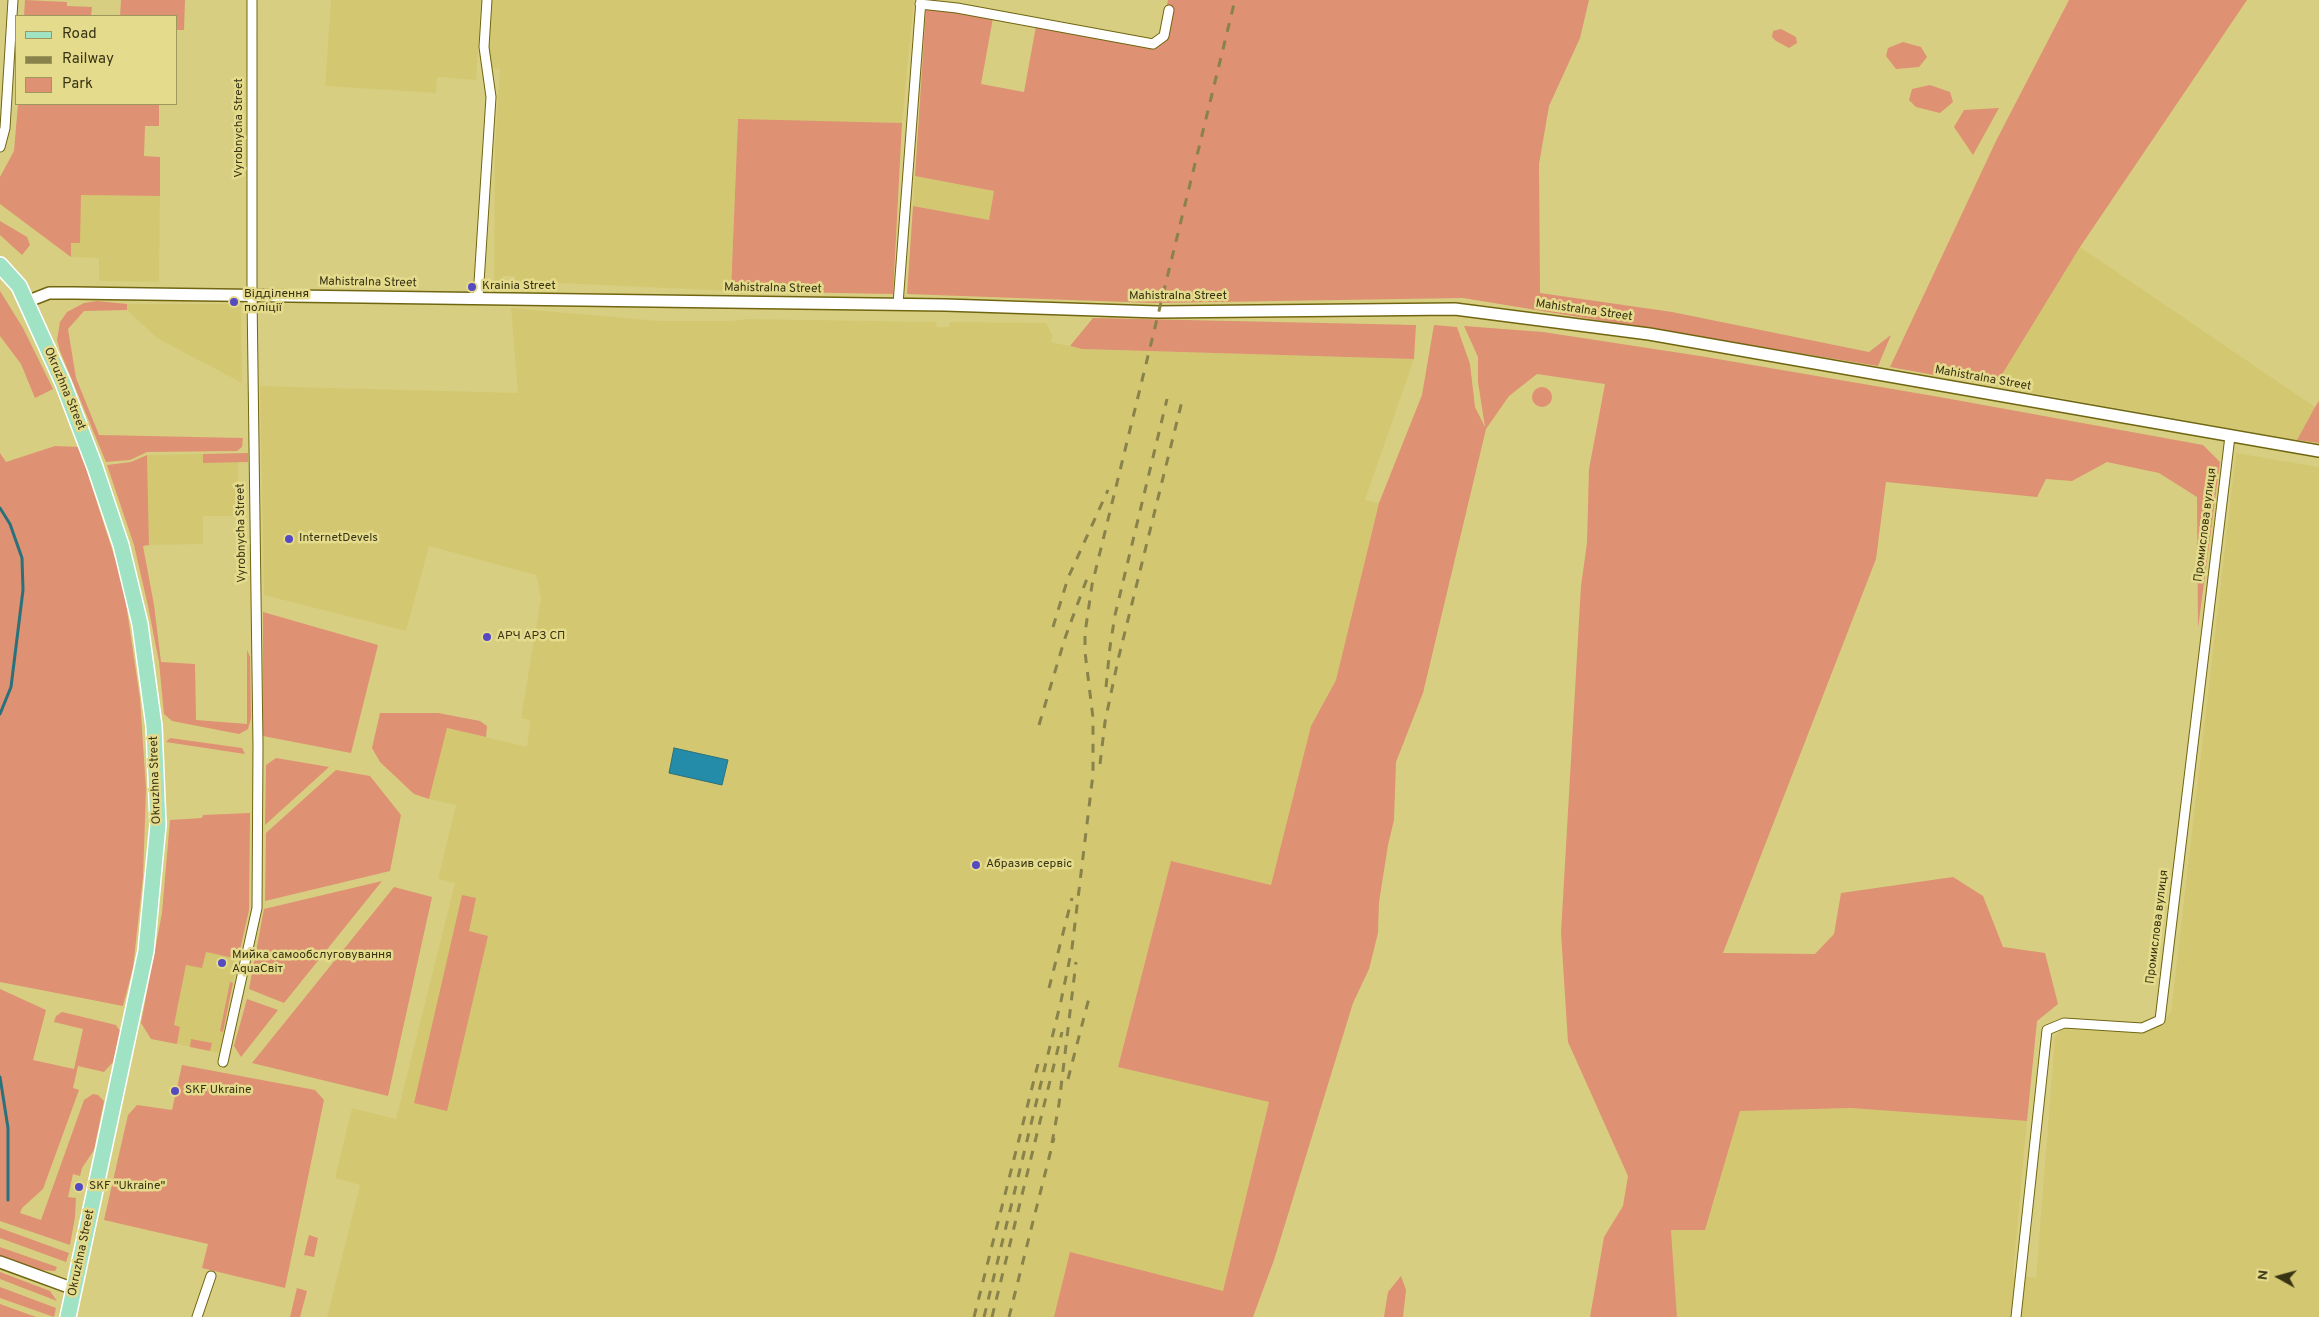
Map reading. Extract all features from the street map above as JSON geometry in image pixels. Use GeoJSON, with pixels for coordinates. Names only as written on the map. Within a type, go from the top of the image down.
{"type":"FeatureCollection","features":[{"type":"Feature","properties":{"kind":"main road","name":"Okruzhna Street"},"geometry":{"type":"LineString","coordinates":[[0,265],[19,286],[63,383],[96,467],[121,546],[146,663],[154,726],[158,826],[146,951],[68,1317]]}},
{"type":"Feature","properties":{"kind":"street"},"geometry":{"type":"LineString","coordinates":[[0,147],[5,128],[13,0]]}},
{"type":"Feature","properties":{"kind":"street","name":"Vyrobnycha Street"},"geometry":{"type":"LineString","coordinates":[[223,1062],[257,908],[258,745],[252,295],[252,0]]}},
{"type":"Feature","properties":{"kind":"street"},"geometry":{"type":"LineString","coordinates":[[478,298],[491,97],[484,47],[487,0]]}},
{"type":"Feature","properties":{"kind":"street"},"geometry":{"type":"LineString","coordinates":[[898,304],[921,2],[1153,44],[1164,36],[1169,10]]}},
{"type":"Feature","properties":{"kind":"street","name":"Mahistralna Street"},"geometry":{"type":"LineString","coordinates":[[26,302],[49,293],[898,304],[1158,312],[1455,310],[1649,334],[2319,451]]}},
{"type":"Feature","properties":{"kind":"street","name":"Промислова вулиця"},"geometry":{"type":"LineString","coordinates":[[2016,1317],[2047,1030],[2064,1023],[2142,1028],[2160,1020],[2230,436]]}},
{"type":"Feature","properties":{"kind":"street"},"geometry":{"type":"LineString","coordinates":[[0,1262],[74,1289]]}},
{"type":"Feature","properties":{"kind":"street"},"geometry":{"type":"LineString","coordinates":[[197,1317],[211,1276]]}},
{"type":"Feature","properties":{"kind":"shaded area"},"geometry":{"type":"Polygon","coordinates":[[[331,0],[481,0],[476,80],[437,77],[436,93],[325,86],[331,0]]]}},
{"type":"Feature","properties":{"kind":"shaded area"},"geometry":{"type":"Polygon","coordinates":[[[492,0],[914,0],[902,123],[738,120],[731,291],[515,281],[515,276],[503,276],[503,281],[494,281],[495,142],[500,69],[491,68],[489,47],[492,0]]]}},
{"type":"Feature","properties":{"kind":"shaded area"},"geometry":{"type":"Polygon","coordinates":[[[915,176],[994,191],[989,221],[913,206],[915,176]]]}},
{"type":"Feature","properties":{"kind":"shaded area"},"geometry":{"type":"Polygon","coordinates":[[[0,177],[104,195],[160,196],[159,282],[99,281],[99,258],[71,257],[0,204],[0,177]]]}},
{"type":"Feature","properties":{"kind":"shaded area"},"geometry":{"type":"Polygon","coordinates":[[[2080,247],[2315,407],[2297,440],[1995,386],[2080,247]]]}},
{"type":"Feature","properties":{"kind":"shaded area"},"geometry":{"type":"Polygon","coordinates":[[[127,304],[237,304],[241,307],[242,383],[157,338],[127,310],[127,304]]]}},
{"type":"Feature","properties":{"kind":"shaded area"},"geometry":{"type":"Polygon","coordinates":[[[511,308],[659,321],[732,321],[746,319],[936,322],[937,327],[949,327],[950,322],[1046,323],[1053,336],[1051,342],[1082,349],[1414,359],[1365,500],[1379,503],[1336,680],[1311,726],[1271,885],[1171,861],[1118,1066],[1269,1102],[1223,1291],[1189,1317],[327,1317],[360,1185],[335,1178],[352,1108],[396,1119],[455,883],[438,879],[456,805],[429,799],[447,728],[527,747],[530,720],[521,718],[541,598],[536,575],[429,546],[406,631],[264,595],[260,386],[518,393],[511,308]]]}},
{"type":"Feature","properties":{"kind":"shaded area"},"geometry":{"type":"Polygon","coordinates":[[[2236,453],[2319,467],[2319,1317],[1677,1317],[1671,1229],[1705,1230],[1740,1111],[1851,1108],[2027,1121],[2013,1275],[2036,1278],[2055,1037],[2062,1029],[2136,1033],[2159,1026],[2171,1012],[2236,453]]]}},
{"type":"Feature","properties":{"kind":"shaded area"},"geometry":{"type":"Polygon","coordinates":[[[203,454],[203,463],[238,462],[239,516],[203,516],[203,544],[149,545],[147,455],[203,454]]]}},
{"type":"Feature","properties":{"kind":"shaded area"},"geometry":{"type":"Polygon","coordinates":[[[206,952],[238,959],[219,1053],[177,1044],[180,1027],[174,1026],[186,965],[206,952]]]}},
{"type":"Feature","properties":{"kind":"green space"},"geometry":{"type":"Polygon","coordinates":[[[25,0],[67,2],[67,6],[92,7],[91,15],[24,15],[25,0]]]}},
{"type":"Feature","properties":{"kind":"green space"},"geometry":{"type":"Polygon","coordinates":[[[121,0],[185,0],[184,30],[178,30],[178,15],[120,15],[121,0]]]}},
{"type":"Feature","properties":{"kind":"green space"},"geometry":{"type":"Polygon","coordinates":[[[1168,0],[1589,0],[1580,38],[1549,106],[1539,164],[1540,293],[1672,312],[1869,352],[1891,335],[1878,366],[1463,298],[1154,303],[907,294],[913,206],[989,220],[994,191],[915,176],[926,8],[993,18],[981,84],[1024,92],[1036,26],[1154,48],[1168,39],[1173,11],[1166,10],[1168,0]]]}},
{"type":"Feature","properties":{"kind":"green space"},"geometry":{"type":"Polygon","coordinates":[[[2069,0],[2247,0],[2080,247],[1995,386],[1890,367],[1996,141],[2069,0]]]}},
{"type":"Feature","properties":{"kind":"green space"},"geometry":{"type":"Polygon","coordinates":[[[1781,29],[1796,37],[1797,43],[1789,48],[1776,41],[1772,37],[1773,31],[1781,29]]]}},
{"type":"Feature","properties":{"kind":"green space"},"geometry":{"type":"Polygon","coordinates":[[[1903,42],[1921,47],[1927,57],[1919,67],[1896,69],[1886,56],[1888,48],[1903,42]]]}},
{"type":"Feature","properties":{"kind":"green space"},"geometry":{"type":"Polygon","coordinates":[[[1930,85],[1950,92],[1953,102],[1940,113],[1916,107],[1909,100],[1912,89],[1930,85]]]}},
{"type":"Feature","properties":{"kind":"green space"},"geometry":{"type":"Polygon","coordinates":[[[18,105],[159,105],[159,126],[145,126],[144,156],[160,157],[160,196],[81,195],[80,243],[71,243],[71,257],[0,204],[0,177],[14,151],[18,105]]]}},
{"type":"Feature","properties":{"kind":"green space"},"geometry":{"type":"Polygon","coordinates":[[[1999,108],[1973,155],[1954,127],[1964,110],[1999,108]]]}},
{"type":"Feature","properties":{"kind":"green space"},"geometry":{"type":"Polygon","coordinates":[[[738,119],[902,123],[893,294],[731,291],[738,119]]]}},
{"type":"Feature","properties":{"kind":"green space"},"geometry":{"type":"Polygon","coordinates":[[[0,221],[27,237],[30,245],[22,255],[0,235],[0,221]]]}},
{"type":"Feature","properties":{"kind":"green space"},"geometry":{"type":"Polygon","coordinates":[[[0,291],[23,328],[53,389],[35,398],[21,364],[0,336],[0,291]]]}},
{"type":"Feature","properties":{"kind":"green space"},"geometry":{"type":"Polygon","coordinates":[[[97,301],[127,304],[127,310],[84,311],[68,329],[76,378],[99,435],[243,438],[242,447],[237,451],[147,452],[130,460],[106,462],[57,340],[60,322],[67,312],[84,303],[97,301]]]}},
{"type":"Feature","properties":{"kind":"green space"},"geometry":{"type":"Polygon","coordinates":[[[1093,318],[1416,325],[1414,359],[1082,349],[1070,346],[1093,318]]]}},
{"type":"Feature","properties":{"kind":"green space"},"geometry":{"type":"Polygon","coordinates":[[[1434,325],[1457,327],[1470,364],[1475,407],[1485,427],[1478,382],[1478,357],[1464,326],[1543,332],[1700,356],[1945,398],[2203,445],[2220,462],[2198,628],[2197,497],[2159,473],[2107,462],[2072,481],[2046,479],[2037,497],[1886,482],[1876,559],[1723,953],[1815,954],[1834,934],[1841,893],[1953,877],[1983,896],[2003,947],[2045,953],[2058,1004],[2037,1021],[2027,1121],[1851,1108],[1740,1111],[1705,1230],[1671,1230],[1677,1317],[1590,1317],[1604,1237],[1623,1206],[1628,1176],[1568,1042],[1561,933],[1581,586],[1587,543],[1589,469],[1605,384],[1537,374],[1509,396],[1486,429],[1423,693],[1396,762],[1394,820],[1379,902],[1378,933],[1369,969],[1353,1003],[1274,1260],[1253,1317],[1054,1317],[1070,1252],[1223,1291],[1269,1102],[1118,1067],[1171,861],[1271,885],[1311,726],[1336,680],[1379,503],[1422,395],[1434,325]]]}},
{"type":"Feature","properties":{"kind":"green space"},"geometry":{"type":"Polygon","coordinates":[[[1538,387],[1546,387],[1552,393],[1552,401],[1546,407],[1538,407],[1532,401],[1532,393],[1538,387]]]}},
{"type":"Feature","properties":{"kind":"green space"},"geometry":{"type":"Polygon","coordinates":[[[2319,401],[2319,443],[2297,440],[2315,407],[2319,401]]]}},
{"type":"Feature","properties":{"kind":"green space"},"geometry":{"type":"Polygon","coordinates":[[[55,446],[79,447],[123,583],[140,699],[146,789],[143,877],[133,968],[123,1006],[0,982],[0,453],[6,462],[55,446]]]}},
{"type":"Feature","properties":{"kind":"green space"},"geometry":{"type":"Polygon","coordinates":[[[248,453],[248,462],[203,463],[203,454],[248,453]]]}},
{"type":"Feature","properties":{"kind":"green space"},"geometry":{"type":"Polygon","coordinates":[[[147,455],[149,545],[143,546],[154,605],[161,662],[195,664],[196,720],[247,724],[247,650],[250,657],[251,718],[248,729],[239,734],[172,721],[164,714],[159,662],[148,606],[134,545],[107,465],[131,462],[147,455]]]}},
{"type":"Feature","properties":{"kind":"green space"},"geometry":{"type":"Polygon","coordinates":[[[263,612],[378,645],[351,753],[263,736],[263,612]]]}},
{"type":"Feature","properties":{"kind":"green space"},"geometry":{"type":"Polygon","coordinates":[[[380,713],[438,713],[480,721],[487,726],[486,737],[447,728],[429,799],[414,794],[380,762],[372,748],[380,713]]]}},
{"type":"Feature","properties":{"kind":"green space"},"geometry":{"type":"Polygon","coordinates":[[[170,738],[242,748],[245,754],[166,742],[170,738]]]}},
{"type":"Feature","properties":{"kind":"green space"},"geometry":{"type":"Polygon","coordinates":[[[276,758],[329,767],[265,825],[266,765],[276,758]]]}},
{"type":"Feature","properties":{"kind":"green space"},"geometry":{"type":"Polygon","coordinates":[[[336,770],[370,776],[401,815],[390,871],[265,901],[266,833],[336,770]]]}},
{"type":"Feature","properties":{"kind":"green space"},"geometry":{"type":"Polygon","coordinates":[[[250,813],[249,910],[238,959],[206,952],[202,968],[186,965],[174,1025],[180,1027],[177,1044],[151,1039],[141,1023],[162,913],[170,820],[202,818],[203,815],[250,813]]]}},
{"type":"Feature","properties":{"kind":"green space"},"geometry":{"type":"Polygon","coordinates":[[[382,881],[284,1003],[249,989],[264,909],[382,881]]]}},
{"type":"Feature","properties":{"kind":"green space"},"geometry":{"type":"Polygon","coordinates":[[[394,887],[432,897],[388,1096],[252,1063],[394,887]]]}},
{"type":"Feature","properties":{"kind":"green space"},"geometry":{"type":"Polygon","coordinates":[[[462,895],[476,898],[469,931],[488,936],[447,1111],[414,1103],[462,895]]]}},
{"type":"Feature","properties":{"kind":"green space"},"geometry":{"type":"Polygon","coordinates":[[[230,982],[233,983],[223,1032],[220,1031],[230,982]]]}},
{"type":"Feature","properties":{"kind":"green space"},"geometry":{"type":"Polygon","coordinates":[[[0,989],[46,1010],[33,1060],[74,1069],[83,1029],[54,1022],[56,1016],[62,1012],[116,1025],[120,1031],[113,1062],[104,1072],[78,1066],[73,1088],[79,1090],[43,1189],[22,1208],[20,1213],[41,1220],[84,1100],[93,1094],[98,1095],[104,1101],[94,1150],[82,1168],[80,1176],[73,1174],[68,1197],[76,1198],[70,1245],[0,1221],[0,989]]]}},
{"type":"Feature","properties":{"kind":"green space"},"geometry":{"type":"Polygon","coordinates":[[[247,999],[278,1010],[241,1057],[234,1046],[247,999]]]}},
{"type":"Feature","properties":{"kind":"green space"},"geometry":{"type":"Polygon","coordinates":[[[191,1039],[212,1043],[210,1051],[190,1047],[191,1039]]]}},
{"type":"Feature","properties":{"kind":"green space"},"geometry":{"type":"Polygon","coordinates":[[[182,1065],[315,1090],[324,1100],[285,1288],[202,1268],[208,1244],[104,1220],[128,1115],[137,1105],[172,1110],[182,1065]]]}},
{"type":"Feature","properties":{"kind":"green space"},"geometry":{"type":"Polygon","coordinates":[[[0,1228],[69,1253],[66,1262],[0,1238],[0,1228]]]}},
{"type":"Feature","properties":{"kind":"green space"},"geometry":{"type":"Polygon","coordinates":[[[309,1235],[318,1238],[314,1257],[304,1255],[309,1235]]]}},
{"type":"Feature","properties":{"kind":"green space"},"geometry":{"type":"Polygon","coordinates":[[[0,1247],[57,1267],[55,1271],[39,1270],[0,1256],[0,1247]]]}},
{"type":"Feature","properties":{"kind":"green space"},"geometry":{"type":"Polygon","coordinates":[[[0,1272],[50,1291],[57,1301],[0,1279],[0,1272]]]}},
{"type":"Feature","properties":{"kind":"green space"},"geometry":{"type":"Polygon","coordinates":[[[1401,1276],[1406,1290],[1403,1317],[1384,1317],[1388,1292],[1401,1276]]]}},
{"type":"Feature","properties":{"kind":"green space"},"geometry":{"type":"Polygon","coordinates":[[[0,1287],[56,1308],[54,1317],[0,1298],[0,1287]]]}},
{"type":"Feature","properties":{"kind":"green space"},"geometry":{"type":"Polygon","coordinates":[[[297,1288],[307,1291],[300,1317],[290,1317],[297,1288]]]}},
{"type":"Feature","properties":{"kind":"green space"},"geometry":{"type":"Polygon","coordinates":[[[0,1304],[36,1317],[0,1317],[0,1304]]]}},
{"type":"Feature","properties":{"kind":"water"},"geometry":{"type":"Polygon","coordinates":[[[674,748],[728,760],[722,785],[669,773],[674,748]]]}},
{"type":"Feature","properties":{"kind":"waterway"},"geometry":{"type":"LineString","coordinates":[[0,508],[10,524],[22,558],[23,590],[11,687],[0,714]]}},
{"type":"Feature","properties":{"kind":"waterway"},"geometry":{"type":"LineString","coordinates":[[0,1077],[8,1128],[8,1200]]}},
{"type":"Feature","properties":{"kind":"railway"},"geometry":{"type":"LineString","coordinates":[[984,1317],[1061,1001],[1072,948],[1093,774],[1093,718],[1085,652],[1085,633],[1092,585],[1235,0]]}},
{"type":"Feature","properties":{"kind":"railway"},"geometry":{"type":"LineString","coordinates":[[1100,764],[1105,722],[1118,660],[1183,397]]}},
{"type":"Feature","properties":{"kind":"railway"},"geometry":{"type":"LineString","coordinates":[[1106,687],[1115,615],[1167,399]]}},
{"type":"Feature","properties":{"kind":"railway"},"geometry":{"type":"LineString","coordinates":[[1053,627],[1068,578],[1108,490]]}},
{"type":"Feature","properties":{"kind":"railway"},"geometry":{"type":"LineString","coordinates":[[1039,725],[1065,638],[1089,573]]}},
{"type":"Feature","properties":{"kind":"railway"},"geometry":{"type":"LineString","coordinates":[[1049,988],[1072,898]]}},
{"type":"Feature","properties":{"kind":"railway"},"geometry":{"type":"LineString","coordinates":[[1052,1143],[1059,1104],[1076,962]]}},
{"type":"Feature","properties":{"kind":"railway"},"geometry":{"type":"LineString","coordinates":[[1068,1079],[1090,994]]}},
{"type":"Feature","properties":{"kind":"railway"},"geometry":{"type":"LineString","coordinates":[[992,1317],[1062,1032]]}},
{"type":"Feature","properties":{"kind":"railway"},"geometry":{"type":"LineString","coordinates":[[974,1317],[1038,1064]]}},
{"type":"Feature","properties":{"kind":"railway"},"geometry":{"type":"LineString","coordinates":[[1009,1317],[1054,1138]]}},
{"type":"Feature","properties":{"kind":"place","name":"Krainia Street"},"geometry":{"type":"Point","coordinates":[472,287]}},
{"type":"Feature","properties":{"kind":"place","name":"Відділення поліції"},"geometry":{"type":"Point","coordinates":[234,302]}},
{"type":"Feature","properties":{"kind":"place","name":"InternetDevels"},"geometry":{"type":"Point","coordinates":[289,539]}},
{"type":"Feature","properties":{"kind":"place","name":"АРЧ АРЗ СП"},"geometry":{"type":"Point","coordinates":[487,637]}},
{"type":"Feature","properties":{"kind":"place","name":"Абразив сервіс"},"geometry":{"type":"Point","coordinates":[976,865]}},
{"type":"Feature","properties":{"kind":"place","name":"Мийка самообслуговування AquaСвіт"},"geometry":{"type":"Point","coordinates":[222,963]}},
{"type":"Feature","properties":{"kind":"place","name":"SKF Ukraine"},"geometry":{"type":"Point","coordinates":[175,1091]}},
{"type":"Feature","properties":{"kind":"place","name":"SKF \"Ukraine\""},"geometry":{"type":"Point","coordinates":[79,1187]}}]}
